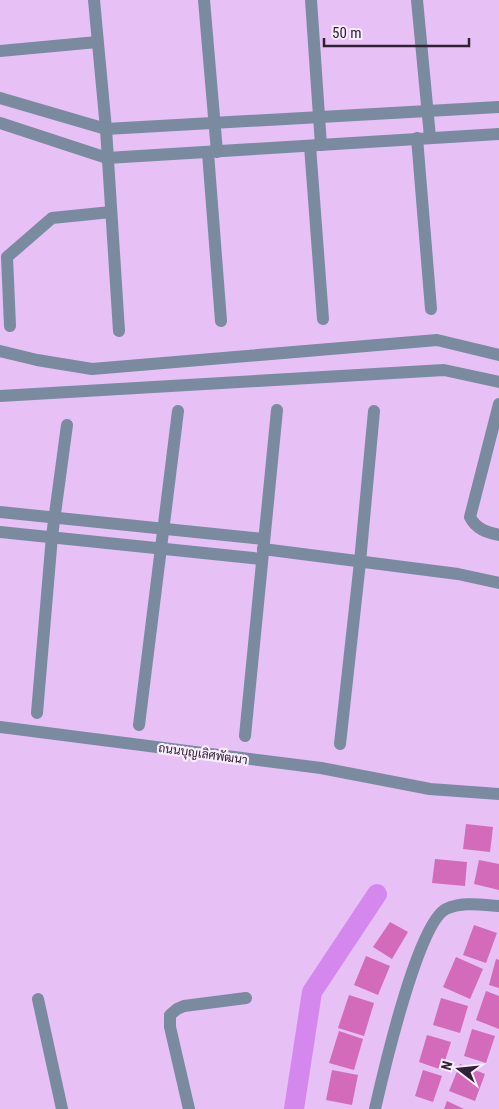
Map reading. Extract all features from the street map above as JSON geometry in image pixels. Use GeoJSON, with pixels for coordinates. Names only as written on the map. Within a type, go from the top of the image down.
{"type":"FeatureCollection","features":[{"type":"Feature","properties":{"kind":"street"},"geometry":{"type":"LineString","coordinates":[[94,0],[106,129],[119,331]]}},
{"type":"Feature","properties":{"kind":"street"},"geometry":{"type":"LineString","coordinates":[[204,0],[215,123],[212,153],[221,321]]}},
{"type":"Feature","properties":{"kind":"street"},"geometry":{"type":"LineString","coordinates":[[311,0],[319,117],[315,145],[323,319]]}},
{"type":"Feature","properties":{"kind":"street"},"geometry":{"type":"LineString","coordinates":[[417,0],[427,111],[423,138],[431,309]]}},
{"type":"Feature","properties":{"kind":"street"},"geometry":{"type":"LineString","coordinates":[[0,51],[97,42]]}},
{"type":"Feature","properties":{"kind":"street"},"geometry":{"type":"LineString","coordinates":[[0,98],[106,129],[499,106]]}},
{"type":"Feature","properties":{"kind":"street"},"geometry":{"type":"LineString","coordinates":[[0,123],[108,158],[499,134]]}},
{"type":"Feature","properties":{"kind":"street"},"geometry":{"type":"LineString","coordinates":[[10,326],[7,257],[52,218],[111,212]]}},
{"type":"Feature","properties":{"kind":"street"},"geometry":{"type":"LineString","coordinates":[[0,351],[36,360],[92,369],[437,340],[499,355]]}},
{"type":"Feature","properties":{"kind":"street"},"geometry":{"type":"LineString","coordinates":[[0,396],[444,370],[499,382]]}},
{"type":"Feature","properties":{"kind":"street"},"geometry":{"type":"LineString","coordinates":[[499,404],[470,517],[474,525],[499,535]]}},
{"type":"Feature","properties":{"kind":"street"},"geometry":{"type":"LineString","coordinates":[[245,736],[277,410]]}},
{"type":"Feature","properties":{"kind":"street"},"geometry":{"type":"LineString","coordinates":[[139,725],[178,411]]}},
{"type":"Feature","properties":{"kind":"street"},"geometry":{"type":"LineString","coordinates":[[340,744],[374,411]]}},
{"type":"Feature","properties":{"kind":"street"},"geometry":{"type":"LineString","coordinates":[[38,713],[52,536],[67,425]]}},
{"type":"Feature","properties":{"kind":"street"},"geometry":{"type":"LineString","coordinates":[[0,512],[163,529],[263,549],[458,574],[499,583]]}},
{"type":"Feature","properties":{"kind":"street"},"geometry":{"type":"LineString","coordinates":[[0,532],[161,548],[263,549]]}},
{"type":"Feature","properties":{"kind":"street","name":"ถนนบุญเลิศพัฒนา"},"geometry":{"type":"LineString","coordinates":[[0,727],[321,768],[430,789],[499,794]]}},
{"type":"Feature","properties":{"kind":"street"},"geometry":{"type":"LineString","coordinates":[[375,1109],[404,999],[425,941],[437,917],[445,909],[460,904],[499,906]]}},
{"type":"Feature","properties":{"kind":"street"},"geometry":{"type":"LineString","coordinates":[[190,1109],[170,1028],[170,1015],[184,1006],[246,998]]}},
{"type":"Feature","properties":{"kind":"street"},"geometry":{"type":"LineString","coordinates":[[38,999],[62,1109]]}},
{"type":"Feature","properties":{"kind":"building"},"geometry":{"type":"Polygon","coordinates":[[[466,824],[493,827],[490,852],[463,849],[466,824]]]}},
{"type":"Feature","properties":{"kind":"building"},"geometry":{"type":"Polygon","coordinates":[[[435,859],[467,862],[465,886],[432,883],[435,859]]]}},
{"type":"Feature","properties":{"kind":"building"},"geometry":{"type":"Polygon","coordinates":[[[479,860],[499,864],[499,890],[474,884],[479,860]]]}},
{"type":"Feature","properties":{"kind":"building"},"geometry":{"type":"Polygon","coordinates":[[[390,922],[408,932],[392,959],[373,947],[390,922]]]}},
{"type":"Feature","properties":{"kind":"building"},"geometry":{"type":"Polygon","coordinates":[[[474,925],[497,933],[486,963],[463,955],[474,925]]]}},
{"type":"Feature","properties":{"kind":"building"},"geometry":{"type":"Polygon","coordinates":[[[366,956],[390,966],[378,995],[354,985],[366,956]]]}},
{"type":"Feature","properties":{"kind":"building"},"geometry":{"type":"Polygon","coordinates":[[[456,957],[483,969],[470,999],[443,987],[456,957]]]}},
{"type":"Feature","properties":{"kind":"building"},"geometry":{"type":"Polygon","coordinates":[[[496,959],[499,960],[499,988],[489,985],[496,959]]]}},
{"type":"Feature","properties":{"kind":"building"},"geometry":{"type":"Polygon","coordinates":[[[486,991],[499,996],[499,1029],[476,1020],[486,991]]]}},
{"type":"Feature","properties":{"kind":"building"},"geometry":{"type":"Polygon","coordinates":[[[349,995],[374,1003],[364,1036],[338,1028],[349,995]]]}},
{"type":"Feature","properties":{"kind":"building"},"geometry":{"type":"Polygon","coordinates":[[[441,998],[468,1006],[460,1033],[433,1025],[441,998]]]}},
{"type":"Feature","properties":{"kind":"building"},"geometry":{"type":"Polygon","coordinates":[[[472,1029],[495,1036],[486,1063],[464,1056],[472,1029]]]}},
{"type":"Feature","properties":{"kind":"building"},"geometry":{"type":"Polygon","coordinates":[[[339,1031],[363,1039],[354,1070],[329,1063],[339,1031]]]}},
{"type":"Feature","properties":{"kind":"building"},"geometry":{"type":"Polygon","coordinates":[[[427,1035],[451,1042],[442,1070],[419,1062],[427,1035]]]}},
{"type":"Feature","properties":{"kind":"building"},"geometry":{"type":"Polygon","coordinates":[[[460,1064],[485,1074],[475,1101],[449,1091],[460,1064]]]}},
{"type":"Feature","properties":{"kind":"building"},"geometry":{"type":"Polygon","coordinates":[[[332,1070],[358,1075],[352,1105],[326,1100],[332,1070]]]}},
{"type":"Feature","properties":{"kind":"building"},"geometry":{"type":"Polygon","coordinates":[[[423,1070],[442,1076],[433,1102],[415,1096],[423,1070]]]}},
{"type":"Feature","properties":{"kind":"building"},"geometry":{"type":"Polygon","coordinates":[[[447,1101],[464,1109],[444,1109],[447,1101]]]}},
{"type":"Feature","properties":{"kind":"waterway"},"geometry":{"type":"LineString","coordinates":[[294,1109],[312,992],[377,894]]}}]}
